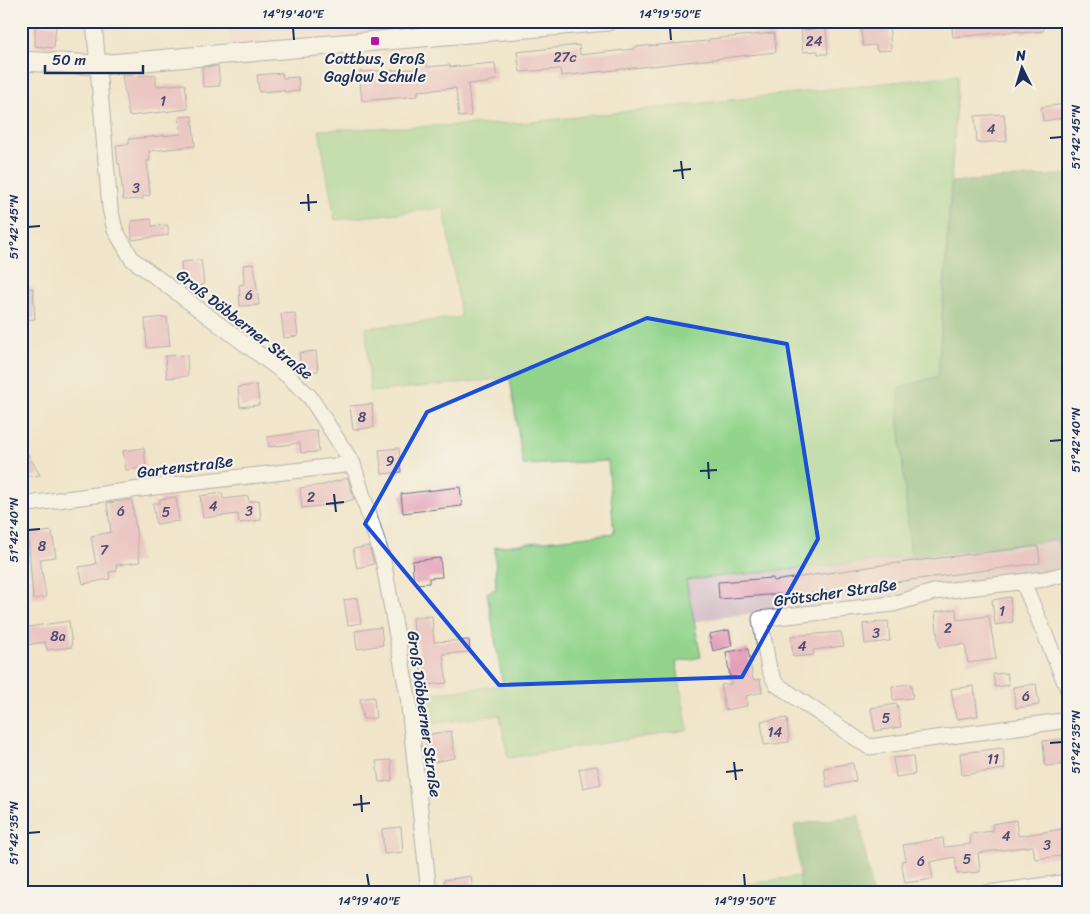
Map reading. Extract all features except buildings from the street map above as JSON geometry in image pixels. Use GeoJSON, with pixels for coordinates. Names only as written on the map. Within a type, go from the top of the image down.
{"type":"FeatureCollection","features":[{"type":"Feature","properties":{"kind":"street","name":"Groß Döbberner Straße"},"geometry":{"type":"LineString","coordinates":[[94,21],[110,208],[115,230],[132,259],[288,376],[310,397],[353,464],[383,560],[408,697],[429,893]]}},
{"type":"Feature","properties":{"kind":"street"},"geometry":{"type":"LineString","coordinates":[[21,61],[98,65],[608,21]]}},
{"type":"Feature","properties":{"kind":"street","name":"Gartenstraße"},"geometry":{"type":"LineString","coordinates":[[21,505],[353,464]]}},
{"type":"Feature","properties":{"kind":"street","name":"Grötscher Straße"},"geometry":{"type":"LineString","coordinates":[[1069,573],[1045,579],[934,592],[893,604],[760,619],[769,669],[776,684],[869,747],[1069,720]]}},
{"type":"Feature","properties":{"kind":"street"},"geometry":{"type":"LineString","coordinates":[[1023,582],[1069,692]]}},
{"type":"Feature","properties":{"kind":"street"},"geometry":{"type":"LineString","coordinates":[[987,893],[1069,882]]}},
{"type":"Feature","properties":{"kind":"highlighted area"},"geometry":{"type":"Polygon","coordinates":[[[647,318],[787,344],[818,539],[742,677],[499,685],[365,524],[427,412],[647,318]]]}},
{"type":"Feature","properties":{"kind":"shaded area"},"geometry":{"type":"Polygon","coordinates":[[[229,21],[451,21],[452,27],[231,48],[229,21]]]}},
{"type":"Feature","properties":{"kind":"shaded area"},"geometry":{"type":"Polygon","coordinates":[[[1056,540],[1069,561],[1069,565],[1042,573],[894,597],[729,616],[694,622],[686,580],[911,557],[1056,540]]]}},
{"type":"Feature","properties":{"kind":"green space"},"geometry":{"type":"Polygon","coordinates":[[[958,75],[938,376],[899,388],[899,423],[911,557],[686,580],[701,657],[676,662],[688,730],[508,758],[500,715],[416,726],[413,696],[503,685],[487,593],[496,589],[495,547],[614,533],[608,461],[523,465],[510,378],[370,392],[366,328],[461,317],[444,208],[335,220],[319,130],[521,123],[958,75]]]}},
{"type":"Feature","properties":{"kind":"green space"},"geometry":{"type":"Polygon","coordinates":[[[1069,174],[1069,561],[1056,540],[911,557],[899,423],[899,388],[938,376],[952,182],[1069,174]]]}},
{"type":"Feature","properties":{"kind":"green space"},"geometry":{"type":"Polygon","coordinates":[[[859,815],[872,893],[802,893],[794,825],[859,815]]]}},
{"type":"Feature","properties":{"kind":"green space"},"geometry":{"type":"Polygon","coordinates":[[[799,876],[802,893],[692,893],[799,876]]]}},
{"type":"Feature","properties":{"kind":"place","name":"Cottbus, Groß Gaglow Schule"},"geometry":{"type":"Point","coordinates":[375,41]}}]}
